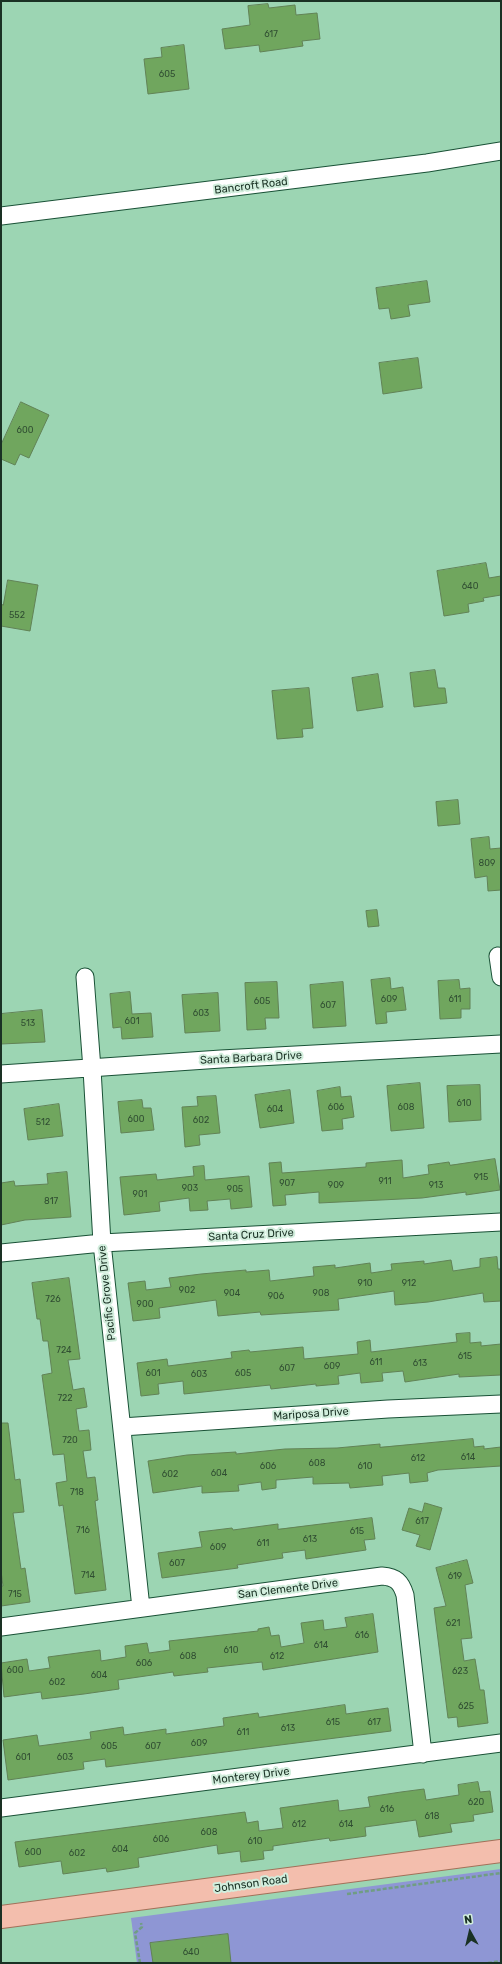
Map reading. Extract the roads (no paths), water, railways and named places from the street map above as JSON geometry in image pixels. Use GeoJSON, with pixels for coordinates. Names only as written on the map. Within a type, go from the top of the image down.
{"type":"FeatureCollection","features":[{"type":"Feature","properties":{"kind":"main road","name":"Johnson Road"},"geometry":{"type":"LineString","coordinates":[[1,1914],[501,1851]]}},
{"type":"Feature","properties":{"kind":"street","name":"Bancroft Road"},"geometry":{"type":"LineString","coordinates":[[1,216],[427,163],[501,152]]}},
{"type":"Feature","properties":{"kind":"street"},"geometry":{"type":"LineString","coordinates":[[498,956],[501,977]]}},
{"type":"Feature","properties":{"kind":"street","name":"Pacific Grove Drive"},"geometry":{"type":"LineString","coordinates":[[85,977],[102,1243],[141,1608]]}},
{"type":"Feature","properties":{"kind":"street","name":"Santa Barbara Drive"},"geometry":{"type":"LineString","coordinates":[[1,1074],[221,1059],[501,1044]]}},
{"type":"Feature","properties":{"kind":"street","name":"Santa Cruz Drive"},"geometry":{"type":"LineString","coordinates":[[1,1253],[102,1243],[501,1222]]}},
{"type":"Feature","properties":{"kind":"street","name":"Mariposa Drive"},"geometry":{"type":"LineString","coordinates":[[122,1427],[388,1409],[501,1404]]}},
{"type":"Feature","properties":{"kind":"street","name":"San Clemente Drive"},"geometry":{"type":"LineString","coordinates":[[1,1627],[382,1576],[393,1577],[402,1584],[405,1595],[423,1754]]}},
{"type":"Feature","properties":{"kind":"street","name":"Monterey Drive"},"geometry":{"type":"LineString","coordinates":[[1,1808],[501,1743]]}}]}
